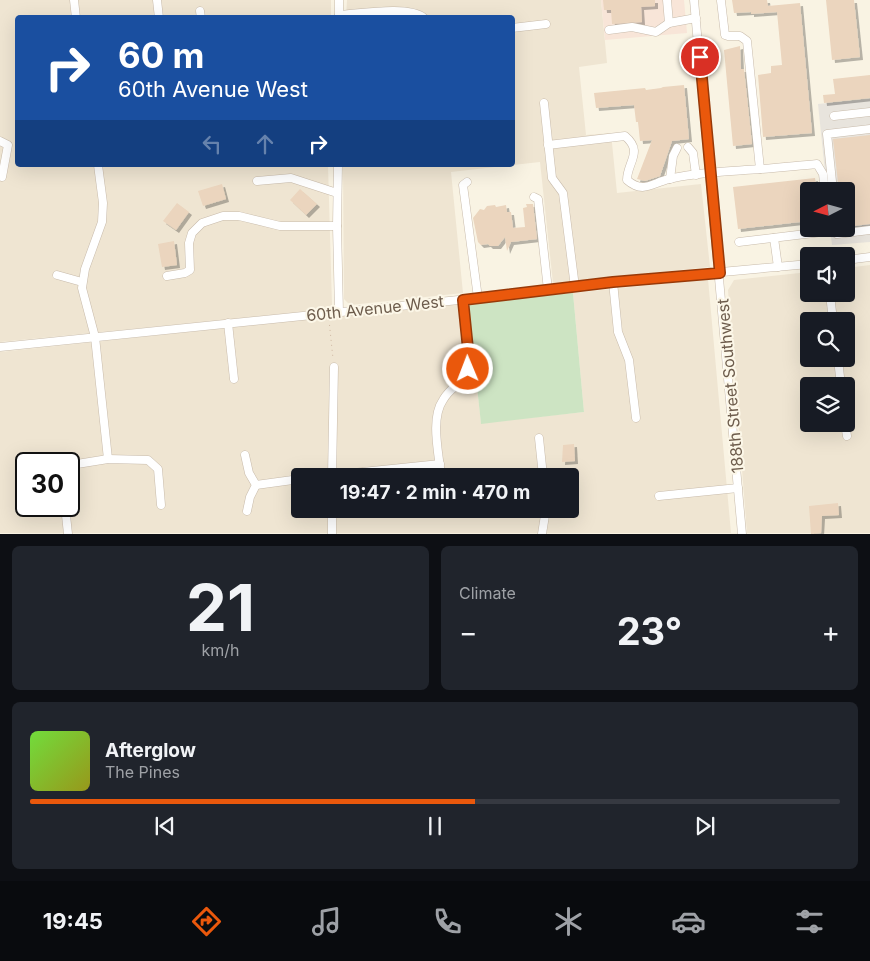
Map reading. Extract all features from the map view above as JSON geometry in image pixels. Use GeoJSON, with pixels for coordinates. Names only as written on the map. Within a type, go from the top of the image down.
{"type":"FeatureCollection","features":[{"type":"Feature","properties":{"kind":"street"},"geometry":{"type":"LineString","coordinates":[[74,0],[76,15]]}},
{"type":"Feature","properties":{"kind":"street"},"geometry":{"type":"LineString","coordinates":[[157,0],[159,15]]}},
{"type":"Feature","properties":{"kind":"street"},"geometry":{"type":"LineString","coordinates":[[339,0],[339,15]]}},
{"type":"Feature","properties":{"kind":"street"},"geometry":{"type":"LineString","coordinates":[[668,0],[669,23]]}},
{"type":"Feature","properties":{"kind":"street","name":"188th Street Southwest"},"geometry":{"type":"LineString","coordinates":[[694,0],[742,534]]}},
{"type":"Feature","properties":{"kind":"street"},"geometry":{"type":"LineString","coordinates":[[721,1],[726,35],[740,36],[747,41],[760,169]]}},
{"type":"Feature","properties":{"kind":"street"},"geometry":{"type":"LineString","coordinates":[[350,15],[407,10],[421,15]]}},
{"type":"Feature","properties":{"kind":"street"},"geometry":{"type":"LineString","coordinates":[[609,30],[632,27],[656,32],[669,23],[696,18]]}},
{"type":"Feature","properties":{"kind":"street"},"geometry":{"type":"LineString","coordinates":[[515,28],[546,24]]}},
{"type":"Feature","properties":{"kind":"street"},"geometry":{"type":"LineString","coordinates":[[544,103],[552,178],[563,193],[575,287]]}},
{"type":"Feature","properties":{"kind":"street"},"geometry":{"type":"LineString","coordinates":[[834,116],[870,112]]}},
{"type":"Feature","properties":{"kind":"street"},"geometry":{"type":"LineString","coordinates":[[832,182],[827,134],[870,129]]}},
{"type":"Feature","properties":{"kind":"street"},"geometry":{"type":"LineString","coordinates":[[548,145],[625,136],[631,141],[634,150],[632,162],[627,172],[627,180],[633,186],[640,188],[670,179],[710,173],[817,164],[823,174],[824,182]]}},
{"type":"Feature","properties":{"kind":"street"},"geometry":{"type":"LineString","coordinates":[[0,141],[15,146]]}},
{"type":"Feature","properties":{"kind":"street"},"geometry":{"type":"LineString","coordinates":[[2,177],[8,145]]}},
{"type":"Feature","properties":{"kind":"street"},"geometry":{"type":"LineString","coordinates":[[688,147],[693,153],[696,175]]}},
{"type":"Feature","properties":{"kind":"street"},"geometry":{"type":"LineString","coordinates":[[670,179],[673,156],[677,148]]}},
{"type":"Feature","properties":{"kind":"street"},"geometry":{"type":"LineString","coordinates":[[98,167],[103,203],[102,222],[82,282],[83,296],[95,337],[108,460]]}},
{"type":"Feature","properties":{"kind":"street"},"geometry":{"type":"LineString","coordinates":[[338,167],[339,312]]}},
{"type":"Feature","properties":{"kind":"street"},"geometry":{"type":"LineString","coordinates":[[257,181],[291,178],[337,193]]}},
{"type":"Feature","properties":{"kind":"street"},"geometry":{"type":"LineString","coordinates":[[467,182],[463,185],[478,298]]}},
{"type":"Feature","properties":{"kind":"street"},"geometry":{"type":"LineString","coordinates":[[534,197],[538,199],[548,290]]}},
{"type":"Feature","properties":{"kind":"street"},"geometry":{"type":"LineString","coordinates":[[167,276],[185,273],[190,270],[189,243],[192,233],[202,223],[223,216],[239,216],[280,226],[337,226]]}},
{"type":"Feature","properties":{"kind":"street"},"geometry":{"type":"LineString","coordinates":[[855,232],[870,230]]}},
{"type":"Feature","properties":{"kind":"street"},"geometry":{"type":"LineString","coordinates":[[739,242],[800,235]]}},
{"type":"Feature","properties":{"kind":"street"},"geometry":{"type":"LineString","coordinates":[[774,238],[778,267]]}},
{"type":"Feature","properties":{"kind":"street"},"geometry":{"type":"LineString","coordinates":[[855,259],[870,257]]}},
{"type":"Feature","properties":{"kind":"street","name":"60th Avenue West"},"geometry":{"type":"LineString","coordinates":[[0,347],[463,300],[613,282],[800,265]]}},
{"type":"Feature","properties":{"kind":"street"},"geometry":{"type":"LineString","coordinates":[[57,275],[82,282]]}},
{"type":"Feature","properties":{"kind":"street"},"geometry":{"type":"LineString","coordinates":[[613,282],[618,332],[629,360],[636,418]]}},
{"type":"Feature","properties":{"kind":"street"},"geometry":{"type":"LineString","coordinates":[[440,468],[436,421],[437,412],[444,398],[465,378],[468,369],[469,359],[463,300]]}},
{"type":"Feature","properties":{"kind":"street"},"geometry":{"type":"LineString","coordinates":[[228,323],[234,380]]}},
{"type":"Feature","properties":{"kind":"street"},"geometry":{"type":"LineString","coordinates":[[332,468],[334,367]]}},
{"type":"Feature","properties":{"kind":"street"},"geometry":{"type":"LineString","coordinates":[[846,432],[847,436]]}},
{"type":"Feature","properties":{"kind":"street"},"geometry":{"type":"LineString","coordinates":[[539,438],[542,468]]}},
{"type":"Feature","properties":{"kind":"street"},"geometry":{"type":"LineString","coordinates":[[245,455],[248,473],[256,485]]}},
{"type":"Feature","properties":{"kind":"street"},"geometry":{"type":"LineString","coordinates":[[80,464],[108,460],[148,460],[158,469],[161,505]]}},
{"type":"Feature","properties":{"kind":"street"},"geometry":{"type":"LineString","coordinates":[[404,468],[440,464]]}},
{"type":"Feature","properties":{"kind":"street"},"geometry":{"type":"LineString","coordinates":[[256,485],[291,480]]}},
{"type":"Feature","properties":{"kind":"street"},"geometry":{"type":"LineString","coordinates":[[248,511],[250,497],[256,485]]}},
{"type":"Feature","properties":{"kind":"street"},"geometry":{"type":"LineString","coordinates":[[659,496],[738,488]]}},
{"type":"Feature","properties":{"kind":"street"},"geometry":{"type":"LineString","coordinates":[[66,517],[68,534]]}},
{"type":"Feature","properties":{"kind":"street"},"geometry":{"type":"LineString","coordinates":[[332,518],[332,534]]}},
{"type":"Feature","properties":{"kind":"street"},"geometry":{"type":"LineString","coordinates":[[542,534],[545,518]]}},
{"type":"Feature","properties":{"kind":"path"},"geometry":{"type":"LineString","coordinates":[[328,313],[334,367]]}},
{"type":"Feature","properties":{"kind":"shaded area"},"geometry":{"type":"Polygon","coordinates":[[[0,0],[331,0],[331,15],[15,15],[15,167],[328,167],[332,305],[323,310],[0,342],[0,0]]]}},
{"type":"Feature","properties":{"kind":"shaded area"},"geometry":{"type":"Polygon","coordinates":[[[347,0],[601,0],[607,63],[579,67],[586,135],[611,133],[617,193],[701,184],[710,267],[553,283],[540,162],[515,165],[515,15],[346,15],[347,0]]]}},
{"type":"Feature","properties":{"kind":"shaded area"},"geometry":{"type":"Polygon","coordinates":[[[601,0],[684,0],[687,33],[605,40],[601,0]]]}},
{"type":"Feature","properties":{"kind":"shaded area"},"geometry":{"type":"Polygon","coordinates":[[[870,99],[870,242],[832,245],[831,238],[855,238],[855,182],[826,182],[818,104],[870,99]]]}},
{"type":"Feature","properties":{"kind":"shaded area"},"geometry":{"type":"Polygon","coordinates":[[[343,167],[495,167],[451,172],[463,293],[350,305],[344,299],[343,167]]]}},
{"type":"Feature","properties":{"kind":"shaded area"},"geometry":{"type":"Polygon","coordinates":[[[870,265],[870,533],[747,533],[728,290],[734,280],[800,273],[800,302],[855,302],[855,267],[870,265]]]}},
{"type":"Feature","properties":{"kind":"shaded area"},"geometry":{"type":"Polygon","coordinates":[[[708,279],[731,533],[0,533],[0,352],[468,302],[481,423],[584,412],[573,293],[708,279]]]}},
{"type":"Feature","properties":{"kind":"green space"},"geometry":{"type":"Polygon","coordinates":[[[573,293],[584,412],[481,424],[468,302],[573,293]]]}},
{"type":"Feature","properties":{"kind":"building"},"geometry":{"type":"Polygon","coordinates":[[[603,0],[655,0],[655,6],[641,7],[642,22],[612,24],[611,10],[604,10],[603,0]]]}},
{"type":"Feature","properties":{"kind":"building"},"geometry":{"type":"Polygon","coordinates":[[[732,0],[767,0],[768,6],[800,3],[812,133],[763,137],[758,75],[771,73],[771,66],[782,65],[777,12],[734,13],[732,0]]]}},
{"type":"Feature","properties":{"kind":"building"},"geometry":{"type":"Polygon","coordinates":[[[826,0],[854,0],[860,57],[832,60],[826,0]]]}},
{"type":"Feature","properties":{"kind":"building"},"geometry":{"type":"Polygon","coordinates":[[[740,46],[741,69],[744,69],[752,144],[733,146],[724,50],[740,46]]]}},
{"type":"Feature","properties":{"kind":"building"},"geometry":{"type":"Polygon","coordinates":[[[870,75],[870,98],[824,103],[823,95],[835,94],[833,79],[870,75]]]}},
{"type":"Feature","properties":{"kind":"building"},"geometry":{"type":"Polygon","coordinates":[[[684,85],[689,139],[672,141],[660,176],[645,181],[637,179],[652,140],[640,141],[634,105],[596,108],[594,93],[645,88],[646,90],[684,85]]]}},
{"type":"Feature","properties":{"kind":"building"},"geometry":{"type":"Polygon","coordinates":[[[870,135],[870,224],[855,226],[855,182],[838,182],[833,139],[870,135]]]}},
{"type":"Feature","properties":{"kind":"building"},"geometry":{"type":"Polygon","coordinates":[[[815,178],[816,182],[800,182],[800,222],[738,229],[733,187],[815,178]]]}},
{"type":"Feature","properties":{"kind":"building"},"geometry":{"type":"Polygon","coordinates":[[[222,184],[226,199],[203,206],[198,191],[222,184]]]}},
{"type":"Feature","properties":{"kind":"building"},"geometry":{"type":"Polygon","coordinates":[[[300,189],[317,204],[306,215],[290,200],[300,189]]]}},
{"type":"Feature","properties":{"kind":"building"},"geometry":{"type":"Polygon","coordinates":[[[177,203],[189,212],[176,230],[163,221],[177,203]]]}},
{"type":"Feature","properties":{"kind":"building"},"geometry":{"type":"Polygon","coordinates":[[[526,204],[533,204],[537,239],[511,242],[507,251],[505,237],[498,246],[481,245],[478,242],[473,218],[480,209],[484,210],[487,206],[506,205],[507,212],[511,212],[513,228],[525,227],[523,208],[527,207],[526,204]]]}},
{"type":"Feature","properties":{"kind":"building"},"geometry":{"type":"Polygon","coordinates":[[[174,241],[177,265],[162,267],[158,244],[174,241]]]}},
{"type":"Feature","properties":{"kind":"building"},"geometry":{"type":"Polygon","coordinates":[[[574,444],[575,461],[562,462],[563,445],[574,444]]]}},
{"type":"Feature","properties":{"kind":"building"},"geometry":{"type":"Polygon","coordinates":[[[838,503],[839,515],[822,516],[821,533],[811,534],[809,506],[838,503]]]}},
{"type":"Feature","properties":{"kind":"route"},"geometry":{"type":"LineString","coordinates":[[468,369],[469,359],[463,300],[613,282],[720,273],[700,57]]}}]}
